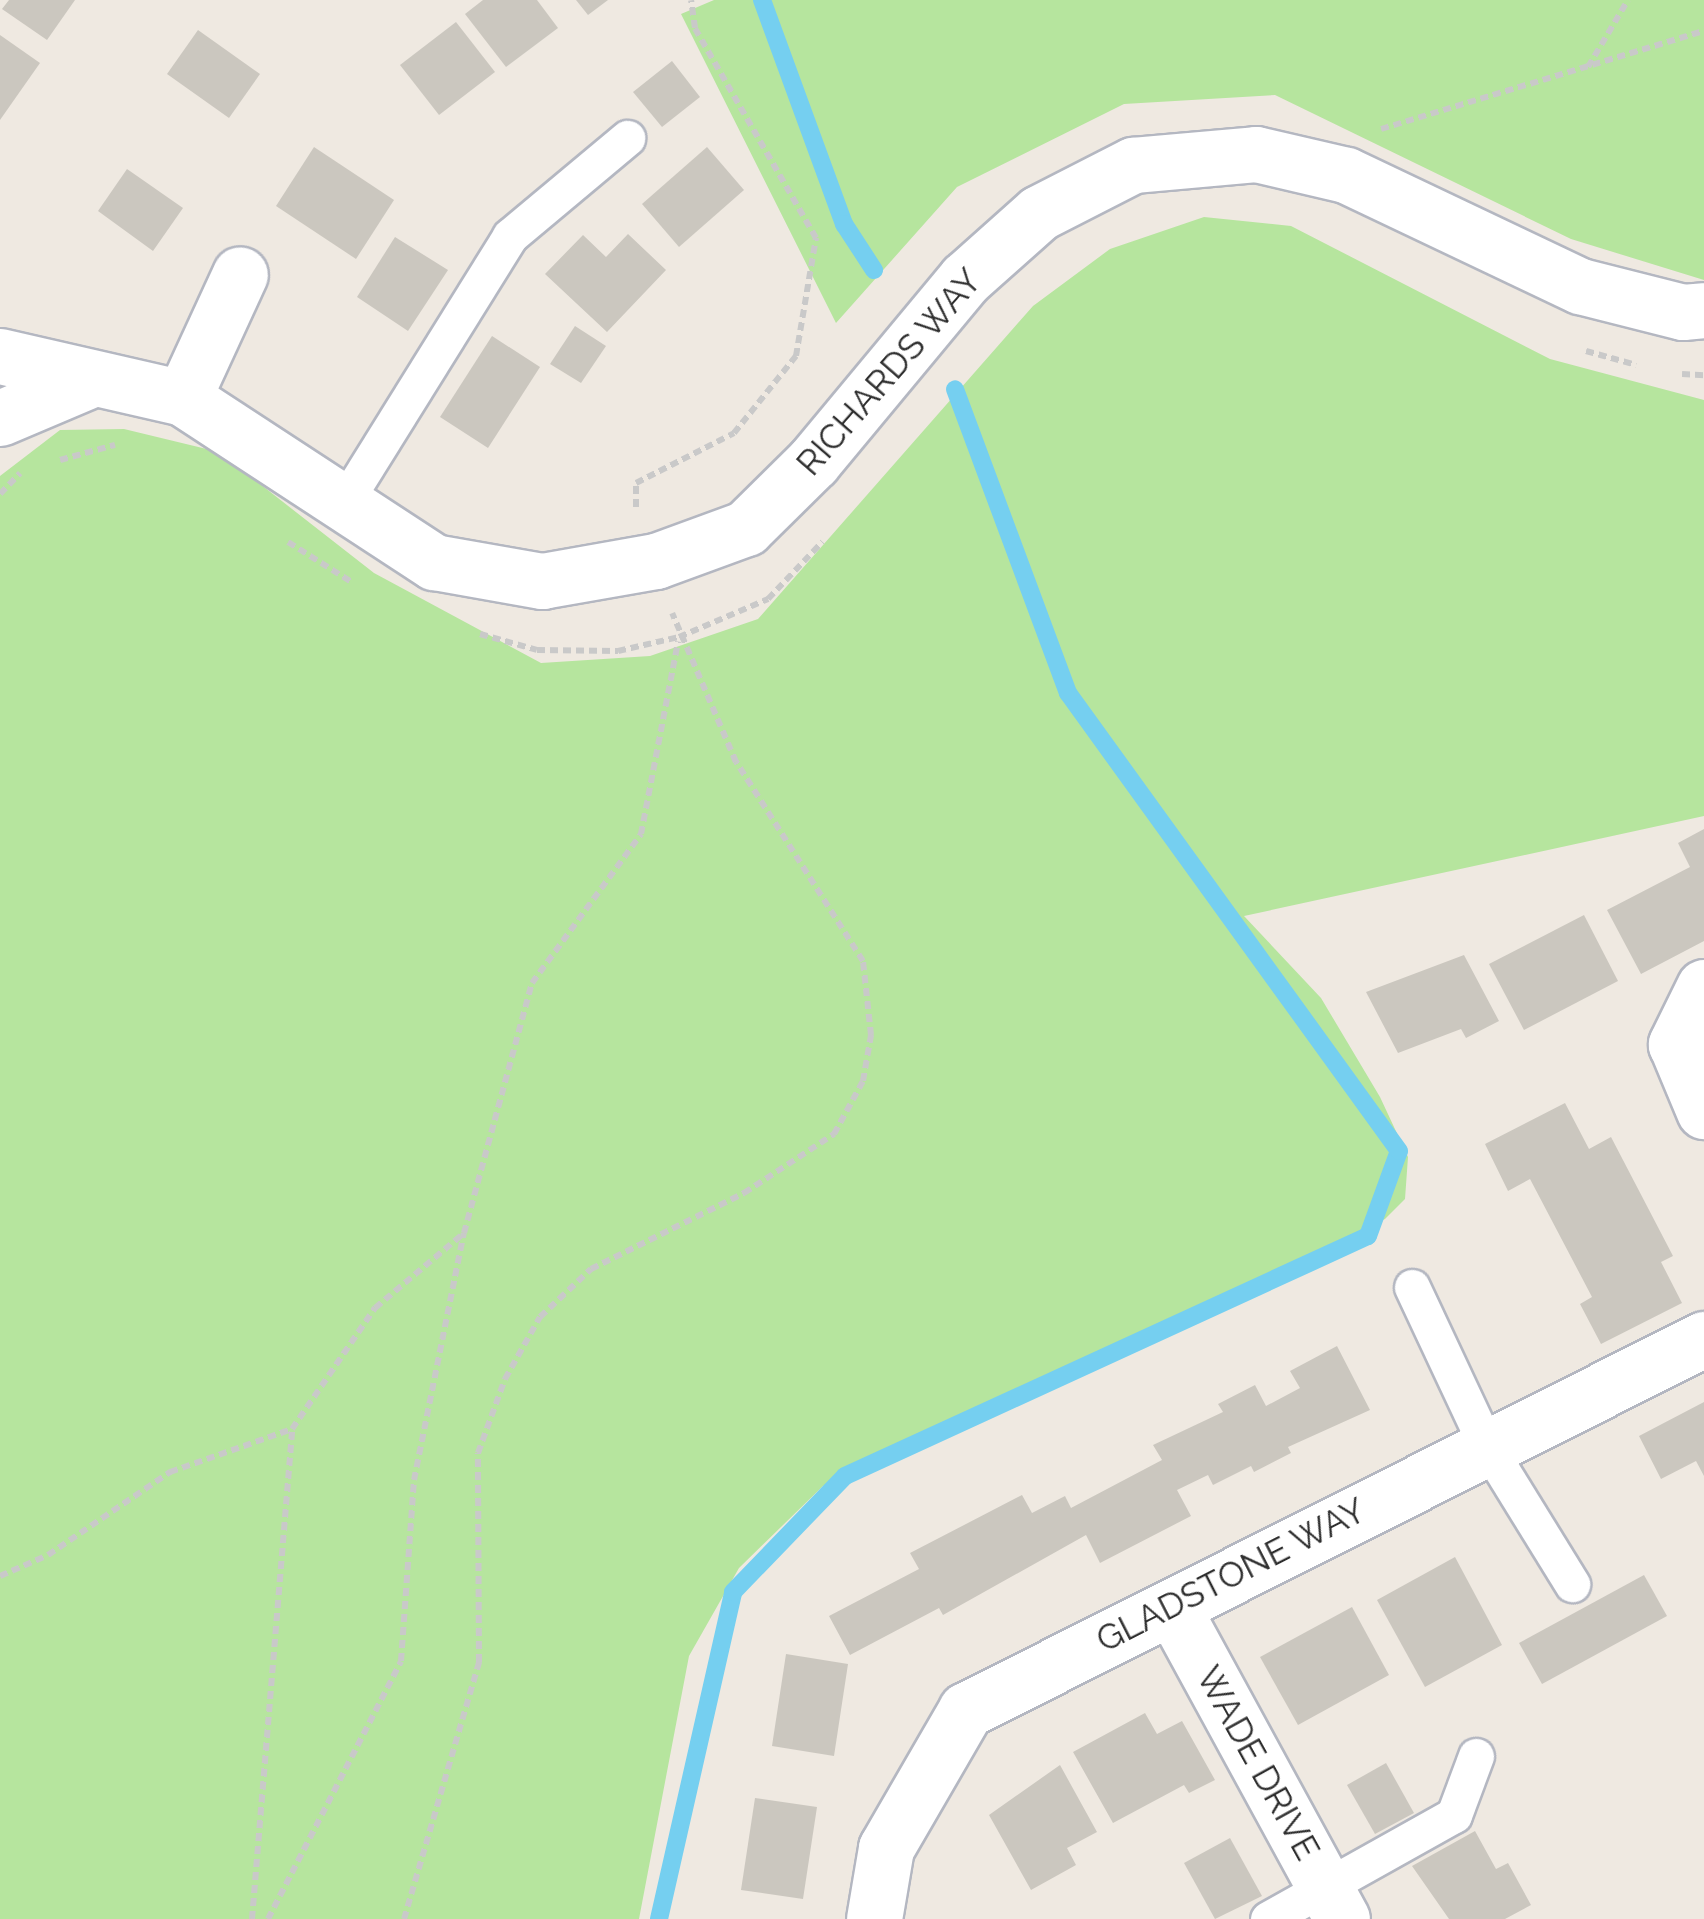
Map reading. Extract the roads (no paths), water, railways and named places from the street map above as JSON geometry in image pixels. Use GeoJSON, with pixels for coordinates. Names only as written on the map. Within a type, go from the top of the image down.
{"type":"FeatureCollection","features":[{"type":"Feature","properties":{"kind":"street","name":"RICHARDS WAY"},"geometry":{"type":"LineString","coordinates":[[0,356],[183,398],[434,562],[542,581],[656,561],[746,528],[814,462],[965,280],[1039,212],[1133,164],[1256,154],[1346,176],[1580,286],[1682,312],[1704,310]]}},
{"type":"Feature","properties":{"kind":"street"},"geometry":{"type":"LineString","coordinates":[[183,398],[240,274]]}},
{"type":"Feature","properties":{"kind":"street"},"geometry":{"type":"LineString","coordinates":[[0,418],[92,379]]}},
{"type":"Feature","properties":{"kind":"street"},"geometry":{"type":"LineString","coordinates":[[1704,987],[1676,1044],[1704,1111]]}},
{"type":"Feature","properties":{"kind":"street","name":"GLADSTONE WAY"},"geometry":{"type":"LineString","coordinates":[[874,1919],[886,1848],[966,1710],[1485,1443],[1704,1339]]}},
{"type":"Feature","properties":{"kind":"street","name":"WADE DRIVE"},"geometry":{"type":"LineString","coordinates":[[1172,1606],[1334,1903]]}},
{"type":"Feature","properties":{"kind":"lane"},"geometry":{"type":"LineString","coordinates":[[344,504],[510,236],[627,138]]}},
{"type":"Feature","properties":{"kind":"lane"},"geometry":{"type":"LineString","coordinates":[[1412,1287],[1485,1443],[1572,1584]]}},
{"type":"Feature","properties":{"kind":"lane"},"geometry":{"type":"LineString","coordinates":[[1268,1919],[1334,1903],[1454,1815],[1476,1756]]}},
{"type":"Feature","properties":{"kind":"waterway"},"geometry":{"type":"LineString","coordinates":[[762,0],[844,224],[874,270]]}},
{"type":"Feature","properties":{"kind":"waterway"},"geometry":{"type":"LineString","coordinates":[[659,1919],[733,1592],[845,1476],[1368,1236],[1399,1151],[1068,693],[955,389]]}}]}
